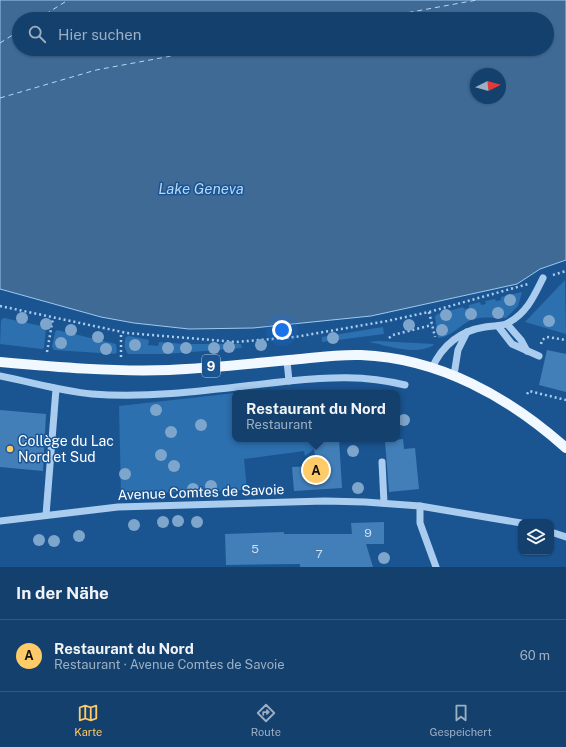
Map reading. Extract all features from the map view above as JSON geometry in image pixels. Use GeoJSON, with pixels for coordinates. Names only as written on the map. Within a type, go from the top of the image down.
{"type":"FeatureCollection","features":[{"type":"Feature","properties":{"kind":"main road","name":"9"},"geometry":{"type":"LineString","coordinates":[[0,362],[75,368],[168,370],[360,355],[384,356],[432,368],[454,375],[474,384],[549,432],[566,448]]}},
{"type":"Feature","properties":{"kind":"street"},"geometry":{"type":"LineString","coordinates":[[432,368],[440,352],[446,346],[467,332],[480,328],[507,324],[519,316],[533,301],[542,278]]}},
{"type":"Feature","properties":{"kind":"street"},"geometry":{"type":"LineString","coordinates":[[507,324],[521,340],[527,351]]}},
{"type":"Feature","properties":{"kind":"street"},"geometry":{"type":"LineString","coordinates":[[498,326],[512,344],[539,356]]}},
{"type":"Feature","properties":{"kind":"street"},"geometry":{"type":"LineString","coordinates":[[454,375],[458,350],[467,332]]}},
{"type":"Feature","properties":{"kind":"street"},"geometry":{"type":"LineString","coordinates":[[287,361],[289,381]]}},
{"type":"Feature","properties":{"kind":"street"},"geometry":{"type":"LineString","coordinates":[[0,376],[45,385],[56,389],[92,394],[121,395],[202,390],[336,377],[367,378],[405,385]]}},
{"type":"Feature","properties":{"kind":"street"},"geometry":{"type":"LineString","coordinates":[[46,515],[56,389]]}},
{"type":"Feature","properties":{"kind":"street"},"geometry":{"type":"LineString","coordinates":[[382,462],[384,503]]}},
{"type":"Feature","properties":{"kind":"street","name":"Avenue Comtes de Savoie"},"geometry":{"type":"LineString","coordinates":[[0,521],[118,507],[325,501],[420,506],[518,523]]}},
{"type":"Feature","properties":{"kind":"street"},"geometry":{"type":"LineString","coordinates":[[420,506],[420,523],[436,567]]}},
{"type":"Feature","properties":{"kind":"street"},"geometry":{"type":"LineString","coordinates":[[554,533],[566,537]]}},
{"type":"Feature","properties":{"kind":"path"},"geometry":{"type":"LineString","coordinates":[[0,306],[121,332],[236,342],[295,336],[429,312],[518,288],[542,278],[566,271]]}},
{"type":"Feature","properties":{"kind":"path"},"geometry":{"type":"LineString","coordinates":[[429,312],[435,337]]}},
{"type":"Feature","properties":{"kind":"path"},"geometry":{"type":"LineString","coordinates":[[47,352],[53,318]]}},
{"type":"Feature","properties":{"kind":"path"},"geometry":{"type":"LineString","coordinates":[[389,338],[393,335],[432,325]]}},
{"type":"Feature","properties":{"kind":"path"},"geometry":{"type":"LineString","coordinates":[[121,332],[121,356]]}},
{"type":"Feature","properties":{"kind":"path"},"geometry":{"type":"LineString","coordinates":[[526,394],[529,391],[566,400]]}},
{"type":"Feature","properties":{"kind":"shaded area"},"geometry":{"type":"Polygon","coordinates":[[[565,280],[566,334],[525,322],[565,280]]]}},
{"type":"Feature","properties":{"kind":"shaded area"},"geometry":{"type":"Polygon","coordinates":[[[522,292],[518,306],[506,318],[479,318],[471,320],[450,334],[438,338],[435,316],[438,314],[463,307],[464,309],[469,308],[469,305],[480,302],[481,305],[486,304],[485,301],[495,299],[496,301],[501,300],[501,297],[522,292]]]}},
{"type":"Feature","properties":{"kind":"shaded area"},"geometry":{"type":"Polygon","coordinates":[[[4,318],[46,327],[44,348],[0,344],[1,320],[4,318]]]}},
{"type":"Feature","properties":{"kind":"shaded area"},"geometry":{"type":"Polygon","coordinates":[[[383,327],[384,334],[322,342],[322,337],[383,327]]]}},
{"type":"Feature","properties":{"kind":"shaded area"},"geometry":{"type":"Polygon","coordinates":[[[57,330],[116,344],[117,352],[115,354],[54,350],[52,347],[55,332],[57,330]]]}},
{"type":"Feature","properties":{"kind":"shaded area"},"geometry":{"type":"Polygon","coordinates":[[[129,336],[149,340],[148,345],[158,346],[159,342],[184,344],[241,344],[242,348],[166,354],[128,354],[125,343],[126,337],[129,336]]]}},
{"type":"Feature","properties":{"kind":"shaded area"},"geometry":{"type":"Polygon","coordinates":[[[378,341],[434,345],[419,350],[411,350],[394,348],[369,342],[378,341]]]}},
{"type":"Feature","properties":{"kind":"shaded area"},"geometry":{"type":"Polygon","coordinates":[[[232,393],[232,442],[313,442],[314,449],[305,456],[304,451],[244,459],[247,490],[121,494],[119,406],[232,393]]]}},
{"type":"Feature","properties":{"kind":"water","name":"Lake Geneva"},"geometry":{"type":"Polygon","coordinates":[[[0,0],[566,0],[566,260],[540,269],[517,284],[371,316],[253,328],[189,329],[134,323],[101,317],[0,289],[0,0]]]}},
{"type":"Feature","properties":{"kind":"building"},"geometry":{"type":"Polygon","coordinates":[[[547,350],[566,354],[566,392],[539,385],[547,350]]]}},
{"type":"Feature","properties":{"kind":"building"},"geometry":{"type":"Polygon","coordinates":[[[0,410],[46,414],[43,471],[0,467],[0,410]]]}},
{"type":"Feature","properties":{"kind":"building"},"geometry":{"type":"Polygon","coordinates":[[[400,439],[403,439],[404,449],[415,448],[419,489],[389,492],[385,442],[400,442],[400,439]]]}},
{"type":"Feature","properties":{"kind":"building"},"geometry":{"type":"Polygon","coordinates":[[[313,442],[339,442],[342,488],[294,491],[292,467],[316,466],[313,442]]]}},
{"type":"Feature","properties":{"kind":"building"},"geometry":{"type":"Polygon","coordinates":[[[384,522],[384,544],[366,544],[373,567],[300,567],[300,564],[226,565],[225,534],[284,532],[284,534],[352,534],[351,523],[384,522]]]}},
{"type":"Feature","properties":{"kind":"ferry route"},"geometry":{"type":"LineString","coordinates":[[49,12],[68,0]]}},
{"type":"Feature","properties":{"kind":"ferry route"},"geometry":{"type":"LineString","coordinates":[[411,12],[477,0]]}},
{"type":"Feature","properties":{"kind":"ferry route"},"geometry":{"type":"LineString","coordinates":[[0,43],[12,35]]}},
{"type":"Feature","properties":{"kind":"ferry route"},"geometry":{"type":"LineString","coordinates":[[0,98],[96,70],[171,56]]}},
{"type":"Feature","properties":{"kind":"place","name":"Collège du Lac Nord et Sud"},"geometry":{"type":"Point","coordinates":[10,449]}},
{"type":"Feature","properties":{"kind":"place","name":"Restaurant du Nord"},"geometry":{"type":"Point","coordinates":[316,470]}}]}
